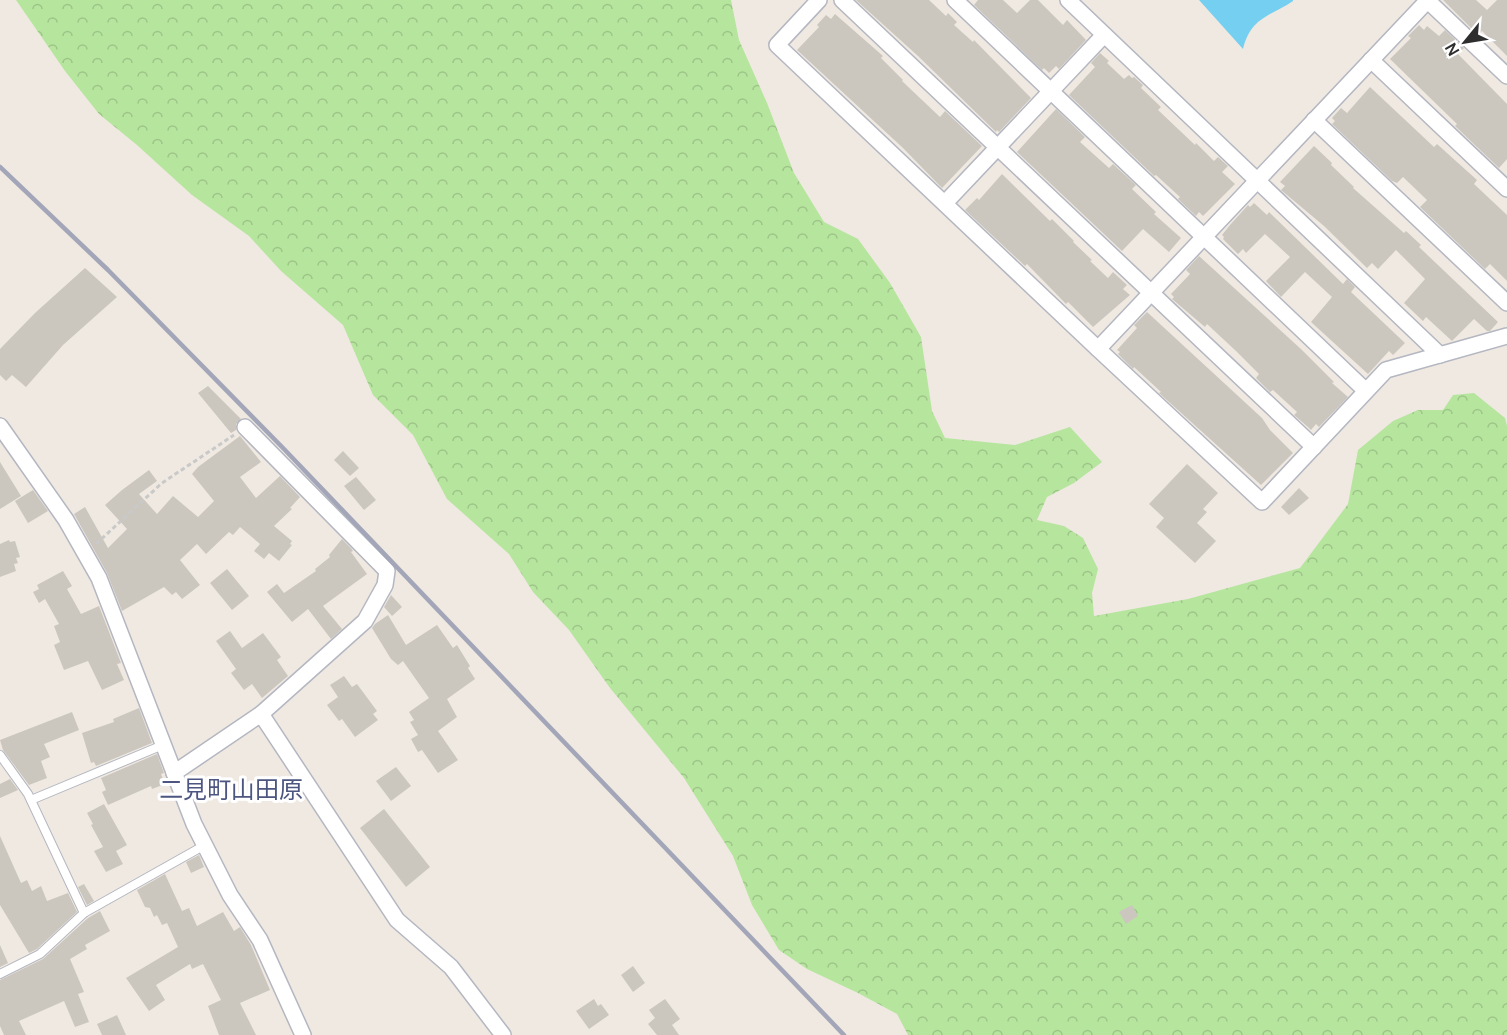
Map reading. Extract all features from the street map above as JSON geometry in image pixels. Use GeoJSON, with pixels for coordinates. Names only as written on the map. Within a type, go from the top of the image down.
{"type":"FeatureCollection","features":[{"type":"Feature","properties":{"kind":"street"},"geometry":{"type":"LineString","coordinates":[[819,0],[777,45],[1262,502],[1386,370],[1507,336]]}},
{"type":"Feature","properties":{"kind":"street"},"geometry":{"type":"LineString","coordinates":[[842,0],[1314,447]]}},
{"type":"Feature","properties":{"kind":"street"},"geometry":{"type":"LineString","coordinates":[[955,0],[1366,391]]}},
{"type":"Feature","properties":{"kind":"street"},"geometry":{"type":"LineString","coordinates":[[1068,0],[1440,355]]}},
{"type":"Feature","properties":{"kind":"street"},"geometry":{"type":"LineString","coordinates":[[1098,349],[1427,0],[1507,76]]}},
{"type":"Feature","properties":{"kind":"street"},"geometry":{"type":"LineString","coordinates":[[945,203],[1104,35]]}},
{"type":"Feature","properties":{"kind":"street"},"geometry":{"type":"LineString","coordinates":[[1371,60],[1507,189]]}},
{"type":"Feature","properties":{"kind":"street"},"geometry":{"type":"LineString","coordinates":[[1314,120],[1507,303]]}},
{"type":"Feature","properties":{"kind":"street"},"geometry":{"type":"LineString","coordinates":[[174,773],[261,714],[365,621],[385,585],[387,571],[245,427]]}},
{"type":"Feature","properties":{"kind":"street"},"geometry":{"type":"LineString","coordinates":[[2,431],[84,549],[99,578],[194,824],[230,895],[260,940],[303,1035]]}},
{"type":"Feature","properties":{"kind":"street"},"geometry":{"type":"LineString","coordinates":[[261,714],[397,920],[451,967],[503,1035]]}},
{"type":"Feature","properties":{"kind":"lane"},"geometry":{"type":"LineString","coordinates":[[31,800],[163,745]]}},
{"type":"Feature","properties":{"kind":"lane"},"geometry":{"type":"LineString","coordinates":[[0,755],[31,800],[84,913]]}},
{"type":"Feature","properties":{"kind":"lane"},"geometry":{"type":"LineString","coordinates":[[0,974],[40,954],[84,913],[205,845]]}},
{"type":"Feature","properties":{"kind":"path"},"geometry":{"type":"LineString","coordinates":[[84,549],[98,543],[162,483],[245,427]]}},
{"type":"Feature","properties":{"kind":"green space"},"geometry":{"type":"Polygon","coordinates":[[[16,0],[731,0],[739,40],[794,173],[824,222],[858,239],[890,283],[921,337],[932,411],[945,438],[1015,445],[1070,427],[1102,462],[1074,483],[1047,497],[1037,520],[1064,526],[1083,538],[1098,569],[1092,593],[1094,616],[1188,599],[1300,568],[1348,504],[1358,450],[1393,421],[1418,410],[1443,410],[1453,395],[1474,393],[1505,418],[1507,426],[1507,1035],[908,1035],[897,1014],[807,969],[779,950],[752,905],[733,856],[684,778],[610,688],[569,630],[533,592],[509,554],[447,499],[413,435],[373,395],[343,325],[281,271],[249,236],[192,195],[99,114],[65,71],[16,0]]]}},
{"type":"Feature","properties":{"kind":"water"},"geometry":{"type":"Polygon","coordinates":[[[1199,0],[1293,1],[1256,24],[1246,38],[1243,49],[1199,0]]]}},
{"type":"Feature","properties":{"kind":"building"},"geometry":{"type":"Polygon","coordinates":[[[856,0],[929,0],[946,16],[948,13],[957,22],[954,25],[973,42],[974,40],[1031,98],[999,132],[997,130],[996,132],[856,0]]]}},
{"type":"Feature","properties":{"kind":"building"},"geometry":{"type":"Polygon","coordinates":[[[978,0],[1003,0],[1017,13],[1030,0],[1038,0],[1063,25],[1067,20],[1086,40],[1059,69],[1056,66],[1049,73],[1044,68],[1042,70],[974,5],[978,0]]]}},
{"type":"Feature","properties":{"kind":"building"},"geometry":{"type":"Polygon","coordinates":[[[1443,0],[1476,0],[1487,10],[1497,0],[1507,0],[1507,56],[1482,31],[1478,35],[1443,0]]]}},
{"type":"Feature","properties":{"kind":"building"},"geometry":{"type":"Polygon","coordinates":[[[835,14],[883,56],[881,58],[902,81],[940,117],[945,111],[982,146],[942,188],[903,148],[797,50],[819,27],[817,25],[826,15],[831,19],[835,14]]]}},
{"type":"Feature","properties":{"kind":"building"},"geometry":{"type":"Polygon","coordinates":[[[1419,25],[1424,30],[1427,26],[1439,36],[1445,30],[1464,48],[1458,54],[1507,104],[1507,159],[1499,168],[1390,59],[1411,38],[1408,36],[1419,25]]]}},
{"type":"Feature","properties":{"kind":"building"},"geometry":{"type":"Polygon","coordinates":[[[1100,53],[1124,79],[1129,75],[1143,85],[1141,88],[1161,107],[1158,110],[1195,145],[1196,143],[1214,161],[1218,157],[1228,166],[1222,172],[1235,184],[1203,216],[1199,212],[1196,216],[1178,199],[1180,197],[1156,175],[1154,176],[1069,95],[1095,67],[1091,63],[1100,53]]]}},
{"type":"Feature","properties":{"kind":"building"},"geometry":{"type":"Polygon","coordinates":[[[1370,87],[1434,147],[1437,144],[1477,180],[1474,184],[1507,215],[1507,281],[1490,264],[1485,269],[1420,207],[1427,200],[1403,177],[1397,183],[1392,181],[1332,124],[1335,121],[1332,118],[1341,108],[1347,113],[1370,87]]]}},
{"type":"Feature","properties":{"kind":"building"},"geometry":{"type":"Polygon","coordinates":[[[1056,109],[1085,137],[1080,142],[1109,168],[1113,164],[1136,185],[1132,189],[1156,212],[1154,214],[1181,238],[1169,252],[1143,229],[1122,251],[1017,152],[1056,109]]]}},
{"type":"Feature","properties":{"kind":"building"},"geometry":{"type":"Polygon","coordinates":[[[1314,146],[1353,188],[1404,233],[1406,231],[1421,245],[1419,247],[1498,322],[1490,331],[1474,319],[1452,341],[1426,317],[1423,321],[1404,303],[1425,279],[1396,250],[1378,269],[1372,263],[1367,268],[1324,226],[1281,190],[1285,186],[1280,182],[1314,146]]]}},
{"type":"Feature","properties":{"kind":"building"},"geometry":{"type":"Polygon","coordinates":[[[1002,174],[1050,221],[1052,219],[1108,278],[1113,272],[1127,285],[1123,289],[1130,295],[1093,327],[1068,302],[1066,304],[1027,264],[1025,266],[965,210],[977,198],[979,200],[1002,174]]]}},
{"type":"Feature","properties":{"kind":"building"},"geometry":{"type":"Polygon","coordinates":[[[1254,203],[1267,215],[1269,212],[1343,284],[1347,279],[1355,287],[1351,292],[1405,343],[1393,355],[1389,351],[1368,374],[1311,322],[1332,297],[1305,272],[1281,297],[1266,281],[1290,257],[1265,234],[1246,253],[1243,249],[1238,254],[1223,239],[1222,235],[1230,225],[1248,205],[1250,207],[1254,203]]]}},
{"type":"Feature","properties":{"kind":"building"},"geometry":{"type":"Polygon","coordinates":[[[1199,256],[1302,350],[1348,397],[1319,427],[1316,424],[1311,430],[1294,415],[1297,412],[1273,390],[1270,392],[1256,378],[1259,374],[1236,351],[1207,324],[1205,327],[1172,299],[1174,297],[1171,294],[1190,274],[1186,270],[1199,256]]]}},
{"type":"Feature","properties":{"kind":"building"},"geometry":{"type":"Polygon","coordinates":[[[85,268],[117,297],[63,345],[26,387],[12,375],[6,381],[0,375],[0,349],[35,313],[85,268]]]}},
{"type":"Feature","properties":{"kind":"building"},"geometry":{"type":"Polygon","coordinates":[[[1147,312],[1262,418],[1270,430],[1293,453],[1261,485],[1118,354],[1120,352],[1117,350],[1137,328],[1134,325],[1147,312]]]}},
{"type":"Feature","properties":{"kind":"building"},"geometry":{"type":"Polygon","coordinates":[[[208,386],[241,419],[236,424],[236,430],[231,433],[198,393],[208,386]]]}},
{"type":"Feature","properties":{"kind":"building"},"geometry":{"type":"Polygon","coordinates":[[[240,436],[261,462],[240,477],[256,498],[280,476],[300,497],[290,508],[292,509],[274,526],[292,541],[290,544],[292,545],[279,561],[269,553],[264,559],[254,551],[260,544],[240,527],[233,535],[229,532],[206,554],[197,544],[180,560],[200,585],[182,599],[176,592],[172,595],[164,587],[122,611],[107,573],[74,514],[85,507],[108,548],[127,529],[105,505],[149,470],[157,481],[139,494],[157,514],[173,496],[198,517],[214,501],[192,474],[240,436]]]}},
{"type":"Feature","properties":{"kind":"building"},"geometry":{"type":"Polygon","coordinates":[[[343,451],[359,468],[350,476],[334,460],[343,451]]]}},
{"type":"Feature","properties":{"kind":"building"},"geometry":{"type":"Polygon","coordinates":[[[0,462],[21,496],[0,509],[0,462]]]}},
{"type":"Feature","properties":{"kind":"building"},"geometry":{"type":"Polygon","coordinates":[[[1187,464],[1218,493],[1203,509],[1207,512],[1197,523],[1216,541],[1195,563],[1156,527],[1164,518],[1149,504],[1187,464]]]}},
{"type":"Feature","properties":{"kind":"building"},"geometry":{"type":"Polygon","coordinates":[[[356,477],[376,500],[364,510],[344,486],[356,477]]]}},
{"type":"Feature","properties":{"kind":"building"},"geometry":{"type":"Polygon","coordinates":[[[1299,488],[1309,498],[1289,515],[1281,507],[1299,488]]]}},
{"type":"Feature","properties":{"kind":"building"},"geometry":{"type":"Polygon","coordinates":[[[33,490],[48,511],[28,523],[15,501],[33,490]]]}},
{"type":"Feature","properties":{"kind":"building"},"geometry":{"type":"Polygon","coordinates":[[[342,539],[351,548],[353,551],[351,552],[367,574],[323,606],[342,629],[331,639],[308,609],[292,622],[267,592],[277,584],[284,593],[316,571],[315,569],[330,557],[329,555],[342,539]]]}},
{"type":"Feature","properties":{"kind":"building"},"geometry":{"type":"Polygon","coordinates":[[[9,540],[10,542],[15,541],[20,557],[16,558],[18,563],[14,564],[16,571],[0,577],[0,544],[9,540]]]}},
{"type":"Feature","properties":{"kind":"building"},"geometry":{"type":"Polygon","coordinates":[[[227,569],[249,596],[232,610],[210,583],[227,569]]]}},
{"type":"Feature","properties":{"kind":"building"},"geometry":{"type":"Polygon","coordinates":[[[63,571],[72,586],[67,589],[81,614],[99,606],[121,663],[117,664],[124,680],[102,690],[88,661],[64,670],[54,645],[60,642],[54,626],[59,624],[45,599],[39,603],[33,592],[39,589],[37,585],[63,571]]]}},
{"type":"Feature","properties":{"kind":"building"},"geometry":{"type":"Polygon","coordinates":[[[391,595],[402,607],[392,616],[384,607],[391,595]]]}},
{"type":"Feature","properties":{"kind":"building"},"geometry":{"type":"Polygon","coordinates":[[[388,615],[406,645],[437,625],[453,648],[457,645],[475,679],[447,699],[457,717],[438,731],[458,760],[438,773],[422,750],[418,752],[411,739],[418,735],[410,722],[414,720],[409,712],[429,698],[403,661],[398,665],[391,659],[372,628],[388,615]]]}},
{"type":"Feature","properties":{"kind":"building"},"geometry":{"type":"Polygon","coordinates":[[[230,631],[242,648],[263,633],[281,657],[277,660],[288,676],[262,698],[252,684],[244,690],[231,673],[236,669],[216,641],[230,631]]]}},
{"type":"Feature","properties":{"kind":"building"},"geometry":{"type":"Polygon","coordinates":[[[344,676],[352,687],[357,684],[377,711],[373,714],[378,720],[355,737],[342,719],[339,721],[327,705],[338,697],[330,685],[344,676]]]}},
{"type":"Feature","properties":{"kind":"building"},"geometry":{"type":"Polygon","coordinates":[[[139,708],[152,743],[96,766],[94,762],[91,763],[82,733],[114,722],[113,719],[139,708]]]}},
{"type":"Feature","properties":{"kind":"building"},"geometry":{"type":"Polygon","coordinates":[[[72,712],[79,730],[44,744],[50,757],[41,761],[47,778],[29,785],[3,750],[0,740],[72,712]]]}},
{"type":"Feature","properties":{"kind":"building"},"geometry":{"type":"Polygon","coordinates":[[[157,754],[164,773],[161,774],[165,784],[152,789],[151,786],[108,805],[102,792],[106,790],[101,778],[157,754]]]}},
{"type":"Feature","properties":{"kind":"building"},"geometry":{"type":"Polygon","coordinates":[[[396,767],[411,786],[391,801],[376,781],[396,767]]]}},
{"type":"Feature","properties":{"kind":"building"},"geometry":{"type":"Polygon","coordinates":[[[10,779],[18,790],[0,798],[0,784],[10,779]]]}},
{"type":"Feature","properties":{"kind":"building"},"geometry":{"type":"Polygon","coordinates":[[[104,804],[127,845],[116,851],[123,864],[106,872],[94,851],[103,847],[87,813],[104,804]]]}},
{"type":"Feature","properties":{"kind":"building"},"geometry":{"type":"Polygon","coordinates":[[[384,809],[430,867],[406,887],[360,828],[384,809]]]}},
{"type":"Feature","properties":{"kind":"building"},"geometry":{"type":"Polygon","coordinates":[[[0,836],[21,883],[27,880],[32,891],[41,886],[47,901],[68,893],[77,912],[37,949],[29,953],[0,905],[0,836]]]}},
{"type":"Feature","properties":{"kind":"building"},"geometry":{"type":"Polygon","coordinates":[[[199,855],[204,867],[191,873],[186,862],[199,855]]]}},
{"type":"Feature","properties":{"kind":"building"},"geometry":{"type":"Polygon","coordinates":[[[165,874],[182,911],[189,908],[197,926],[223,912],[234,931],[240,927],[251,945],[270,990],[240,1003],[256,1035],[219,1035],[208,1006],[221,1000],[203,964],[192,969],[190,964],[156,985],[165,1000],[149,1011],[126,978],[178,947],[167,923],[162,925],[157,915],[154,917],[150,908],[145,907],[137,890],[165,874]]]}},
{"type":"Feature","properties":{"kind":"building"},"geometry":{"type":"Polygon","coordinates":[[[84,884],[94,901],[87,905],[78,887],[84,884]]]}},
{"type":"Feature","properties":{"kind":"building"},"geometry":{"type":"Polygon","coordinates":[[[1132,905],[1138,916],[1126,924],[1119,912],[1132,905]]]}},
{"type":"Feature","properties":{"kind":"building"},"geometry":{"type":"Polygon","coordinates":[[[100,911],[110,931],[85,945],[87,949],[70,959],[84,992],[78,994],[89,1022],[75,1027],[64,1001],[19,1021],[26,1035],[4,1035],[0,1026],[0,980],[43,959],[88,918],[100,911]]]}},
{"type":"Feature","properties":{"kind":"building"},"geometry":{"type":"Polygon","coordinates":[[[0,945],[8,963],[0,967],[0,945]]]}},
{"type":"Feature","properties":{"kind":"building"},"geometry":{"type":"Polygon","coordinates":[[[633,966],[645,983],[633,992],[621,975],[633,966]]]}},
{"type":"Feature","properties":{"kind":"building"},"geometry":{"type":"Polygon","coordinates":[[[594,999],[598,1006],[601,1004],[609,1015],[589,1029],[576,1011],[594,999]]]}},
{"type":"Feature","properties":{"kind":"building"},"geometry":{"type":"Polygon","coordinates":[[[665,999],[680,1019],[672,1025],[679,1035],[657,1035],[648,1024],[655,1018],[649,1010],[665,999]]]}},
{"type":"Feature","properties":{"kind":"building"},"geometry":{"type":"Polygon","coordinates":[[[117,1015],[126,1035],[102,1035],[97,1024],[117,1015]]]}},
{"type":"Feature","properties":{"kind":"railway"},"geometry":{"type":"LineString","coordinates":[[0,167],[108,270],[284,449],[844,1035]]}},
{"type":"Feature","properties":{"kind":"district","name":"二見町山田原"},"geometry":{"type":"Point","coordinates":[231,790]}}]}
